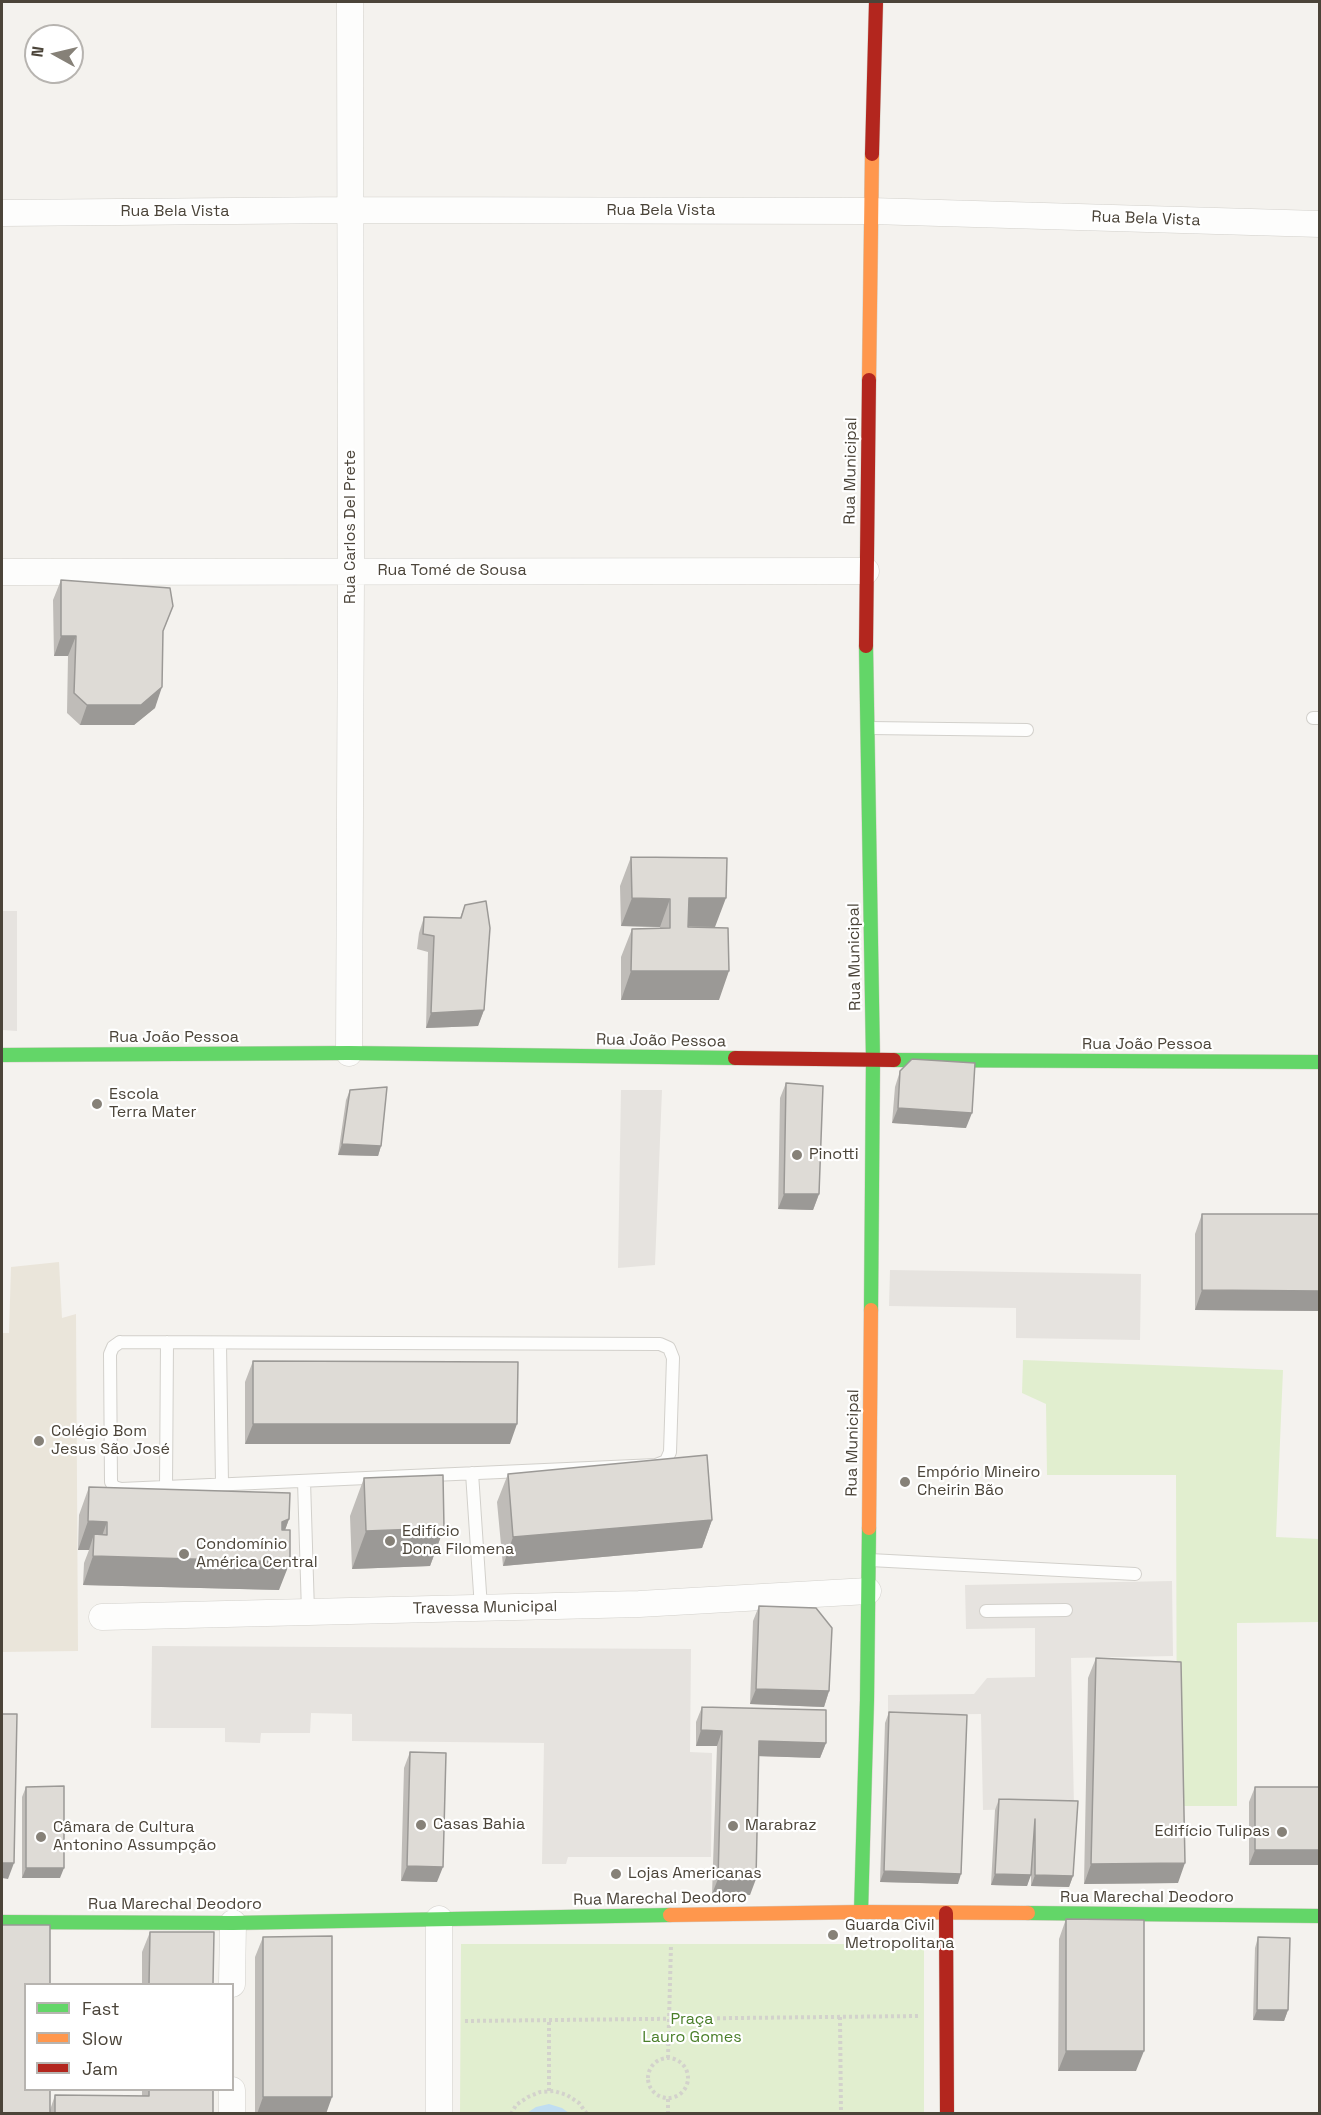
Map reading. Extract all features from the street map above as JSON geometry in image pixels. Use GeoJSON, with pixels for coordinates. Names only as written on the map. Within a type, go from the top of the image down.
{"type":"FeatureCollection","features":[{"type":"Feature","properties":{"kind":"street","name":"Rua Carlos Del Prete"},"geometry":{"type":"LineString","coordinates":[[349,1053],[350,2]]}},
{"type":"Feature","properties":{"kind":"street","name":"Rua Municipal"},"geometry":{"type":"LineString","coordinates":[[861,1912],[868,1591],[873,1060],[866,571],[876,2]]}},
{"type":"Feature","properties":{"kind":"street","name":"Rua Bela Vista"},"geometry":{"type":"LineString","coordinates":[[2,213],[350,210],[871,212],[1320,224]]}},
{"type":"Feature","properties":{"kind":"street","name":"Rua Tomé de Sousa"},"geometry":{"type":"LineString","coordinates":[[2,572],[866,571]]}},
{"type":"Feature","properties":{"kind":"street","name":"Rua João Pessoa"},"geometry":{"type":"LineString","coordinates":[[2,1056],[349,1053],[873,1060],[1320,1062]]}},
{"type":"Feature","properties":{"kind":"street","name":"Travessa Municipal"},"geometry":{"type":"LineString","coordinates":[[102,1617],[639,1604],[868,1591]]}},
{"type":"Feature","properties":{"kind":"street","name":"Rua Marechal Deodoro"},"geometry":{"type":"LineString","coordinates":[[2,1922],[233,1923],[861,1912],[1320,1916]]}},
{"type":"Feature","properties":{"kind":"street"},"geometry":{"type":"LineString","coordinates":[[946,1913],[947,2114]]}},
{"type":"Feature","properties":{"kind":"street"},"geometry":{"type":"LineString","coordinates":[[438,1919],[439,2114]]}},
{"type":"Feature","properties":{"kind":"street"},"geometry":{"type":"LineString","coordinates":[[232,1983],[233,1923]]}},
{"type":"Feature","properties":{"kind":"street"},"geometry":{"type":"LineString","coordinates":[[231,2114],[232,2091]]}},
{"type":"Feature","properties":{"kind":"lane"},"geometry":{"type":"LineString","coordinates":[[867,728],[1027,730]]}},
{"type":"Feature","properties":{"kind":"lane"},"geometry":{"type":"LineString","coordinates":[[120,1342],[220,1343],[660,1344],[669,1348],[673,1358],[670,1452],[666,1461],[657,1465],[121,1489],[114,1487],[111,1482],[110,1354],[112,1347],[120,1342]]}},
{"type":"Feature","properties":{"kind":"lane"},"geometry":{"type":"LineString","coordinates":[[166,1487],[167,1342]]}},
{"type":"Feature","properties":{"kind":"lane"},"geometry":{"type":"LineString","coordinates":[[220,1343],[222,1484]]}},
{"type":"Feature","properties":{"kind":"lane"},"geometry":{"type":"LineString","coordinates":[[472,1473],[481,1608]]}},
{"type":"Feature","properties":{"kind":"lane"},"geometry":{"type":"LineString","coordinates":[[304,1481],[308,1612]]}},
{"type":"Feature","properties":{"kind":"lane"},"geometry":{"type":"LineString","coordinates":[[868,1560],[1135,1574]]}},
{"type":"Feature","properties":{"kind":"lane"},"geometry":{"type":"LineString","coordinates":[[986,1611],[1066,1610]]}},
{"type":"Feature","properties":{"kind":"path"},"geometry":{"type":"LineString","coordinates":[[668,2058],[671,1916]]}},
{"type":"Feature","properties":{"kind":"path"},"geometry":{"type":"LineString","coordinates":[[439,2022],[947,2015]]}},
{"type":"Feature","properties":{"kind":"path"},"geometry":{"type":"LineString","coordinates":[[840,2017],[841,2114]]}},
{"type":"Feature","properties":{"kind":"path"},"geometry":{"type":"LineString","coordinates":[[549,2020],[549,2091]]}},
{"type":"Feature","properties":{"kind":"path"},"geometry":{"type":"LineString","coordinates":[[668,2058],[683,2065],[688,2076],[681,2093],[668,2097],[658,2095],[648,2078],[653,2065],[668,2058]]}},
{"type":"Feature","properties":{"kind":"path"},"geometry":{"type":"LineString","coordinates":[[511,2114],[516,2105],[528,2097],[549,2091],[567,2095],[579,2103],[587,2114]]}},
{"type":"Feature","properties":{"kind":"path"},"geometry":{"type":"LineString","coordinates":[[668,2097],[668,2114]]}},
{"type":"Feature","properties":{"kind":"shaded area"},"geometry":{"type":"Polygon","coordinates":[[[2,911],[17,911],[17,1031],[2,1030],[2,911]]]}},
{"type":"Feature","properties":{"kind":"shaded area"},"geometry":{"type":"Polygon","coordinates":[[[621,1090],[662,1090],[655,1265],[618,1268],[621,1090]]]}},
{"type":"Feature","properties":{"kind":"shaded area","name":"Colégio Bom Jesus São José"},"geometry":{"type":"Polygon","coordinates":[[[59,1262],[62,1318],[76,1314],[78,1651],[2,1652],[2,1333],[9,1333],[11,1267],[59,1262]]]}},
{"type":"Feature","properties":{"kind":"shaded area"},"geometry":{"type":"Polygon","coordinates":[[[890,1270],[1141,1274],[1140,1340],[1016,1338],[1016,1308],[889,1306],[890,1270]]]}},
{"type":"Feature","properties":{"kind":"shaded area"},"geometry":{"type":"Polygon","coordinates":[[[1172,1581],[1173,1656],[1071,1658],[1074,1808],[983,1810],[981,1714],[888,1715],[888,1695],[974,1694],[987,1678],[1035,1677],[1035,1628],[966,1629],[965,1585],[1172,1581]]]}},
{"type":"Feature","properties":{"kind":"shaded area"},"geometry":{"type":"Polygon","coordinates":[[[152,1646],[691,1649],[690,1752],[712,1753],[711,1857],[568,1857],[566,1864],[542,1864],[544,1743],[352,1741],[352,1714],[311,1713],[310,1733],[261,1733],[260,1743],[225,1742],[225,1728],[151,1728],[152,1646]]]}},
{"type":"Feature","properties":{"kind":"green space"},"geometry":{"type":"Polygon","coordinates":[[[1023,1360],[1283,1370],[1276,1537],[1319,1539],[1319,1622],[1237,1623],[1237,1806],[1177,1806],[1176,1475],[1047,1475],[1046,1404],[1022,1393],[1023,1360]]]}},
{"type":"Feature","properties":{"kind":"green space","name":"Praça Lauro Gomes"},"geometry":{"type":"Polygon","coordinates":[[[461,1944],[924,1944],[924,2113],[460,2114],[461,1944]]]}},
{"type":"Feature","properties":{"kind":"water"},"geometry":{"type":"Polygon","coordinates":[[[549,2104],[569,2113],[527,2113],[536,2107],[549,2104]]]}},
{"type":"Feature","properties":{"kind":"building"},"geometry":{"type":"Polygon","coordinates":[[[61,580],[170,588],[173,606],[163,631],[162,687],[141,705],[87,705],[74,693],[76,636],[61,636],[61,580]]]}},
{"type":"Feature","properties":{"kind":"building"},"geometry":{"type":"Polygon","coordinates":[[[631,857],[727,858],[726,898],[689,898],[688,927],[728,928],[729,971],[631,971],[632,929],[670,928],[670,899],[632,898],[631,857]]]}},
{"type":"Feature","properties":{"kind":"building"},"geometry":{"type":"Polygon","coordinates":[[[486,901],[490,928],[484,1010],[431,1013],[434,936],[423,934],[424,917],[461,918],[465,905],[486,901]]]}},
{"type":"Feature","properties":{"kind":"building"},"geometry":{"type":"Polygon","coordinates":[[[912,1059],[975,1063],[972,1113],[898,1108],[900,1071],[912,1059]]]}},
{"type":"Feature","properties":{"kind":"building","name":"Pinotti"},"geometry":{"type":"Polygon","coordinates":[[[786,1083],[823,1086],[819,1194],[784,1194],[786,1083]]]}},
{"type":"Feature","properties":{"kind":"building"},"geometry":{"type":"Polygon","coordinates":[[[387,1087],[381,1146],[342,1144],[350,1090],[387,1087]]]}},
{"type":"Feature","properties":{"kind":"building"},"geometry":{"type":"Polygon","coordinates":[[[1202,1214],[1320,1214],[1320,1291],[1202,1290],[1202,1214]]]}},
{"type":"Feature","properties":{"kind":"building"},"geometry":{"type":"Polygon","coordinates":[[[253,1361],[518,1362],[517,1424],[253,1424],[253,1361]]]}},
{"type":"Feature","properties":{"kind":"building"},"geometry":{"type":"Polygon","coordinates":[[[707,1455],[712,1520],[513,1537],[508,1474],[707,1455]]]}},
{"type":"Feature","properties":{"kind":"building"},"geometry":{"type":"Polygon","coordinates":[[[443,1475],[444,1528],[366,1531],[364,1478],[443,1475]]]}},
{"type":"Feature","properties":{"kind":"building"},"geometry":{"type":"Polygon","coordinates":[[[89,1487],[290,1493],[289,1519],[282,1522],[282,1530],[290,1530],[290,1562],[93,1556],[94,1534],[107,1535],[107,1522],[88,1521],[89,1487]]]}},
{"type":"Feature","properties":{"kind":"building"},"geometry":{"type":"Polygon","coordinates":[[[759,1606],[816,1608],[832,1628],[829,1691],[756,1689],[759,1606]]]}},
{"type":"Feature","properties":{"kind":"building"},"geometry":{"type":"Polygon","coordinates":[[[1096,1658],[1181,1662],[1185,1863],[1091,1864],[1096,1658]]]}},
{"type":"Feature","properties":{"kind":"building","name":"Marabraz"},"geometry":{"type":"Polygon","coordinates":[[[702,1707],[826,1710],[826,1743],[759,1741],[756,1879],[718,1879],[722,1731],[701,1730],[702,1707]]]}},
{"type":"Feature","properties":{"kind":"building"},"geometry":{"type":"Polygon","coordinates":[[[889,1712],[967,1715],[961,1874],[884,1871],[889,1712]]]}},
{"type":"Feature","properties":{"kind":"building"},"geometry":{"type":"Polygon","coordinates":[[[2,1714],[17,1714],[14,1863],[2,1863],[2,1714]]]}},
{"type":"Feature","properties":{"kind":"building","name":"Casas Bahia"},"geometry":{"type":"Polygon","coordinates":[[[410,1752],[446,1753],[443,1867],[407,1866],[410,1752]]]}},
{"type":"Feature","properties":{"kind":"building","name":"Câmara de Cultura Antonino Assumpção"},"geometry":{"type":"Polygon","coordinates":[[[64,1786],[64,1868],[26,1868],[26,1787],[64,1786]]]}},
{"type":"Feature","properties":{"kind":"building","name":"Edifício Tulipas"},"geometry":{"type":"Polygon","coordinates":[[[1255,1787],[1320,1787],[1320,1850],[1255,1850],[1255,1787]]]}},
{"type":"Feature","properties":{"kind":"building"},"geometry":{"type":"Polygon","coordinates":[[[999,1799],[1078,1801],[1073,1876],[1035,1875],[1035,1819],[1031,1875],[995,1874],[999,1799]]]}},
{"type":"Feature","properties":{"kind":"building"},"geometry":{"type":"Polygon","coordinates":[[[1066,1919],[1144,1920],[1144,2051],[1066,2051],[1066,1919]]]}},
{"type":"Feature","properties":{"kind":"building"},"geometry":{"type":"Polygon","coordinates":[[[2,1925],[50,1925],[50,1983],[24,1983],[24,2091],[50,2091],[50,2114],[2,2114],[2,1925]]]}},
{"type":"Feature","properties":{"kind":"building"},"geometry":{"type":"Polygon","coordinates":[[[150,1932],[214,1932],[213,1983],[149,1983],[150,1932]]]}},
{"type":"Feature","properties":{"kind":"building"},"geometry":{"type":"Polygon","coordinates":[[[332,1936],[332,2097],[263,2097],[263,1937],[332,1936]]]}},
{"type":"Feature","properties":{"kind":"building"},"geometry":{"type":"Polygon","coordinates":[[[1258,1937],[1290,1938],[1288,2010],[1257,2010],[1258,1937]]]}},
{"type":"Feature","properties":{"kind":"building"},"geometry":{"type":"Polygon","coordinates":[[[149,2091],[213,2091],[213,2114],[55,2114],[55,2095],[149,2096],[149,2091]]]}},
{"type":"Feature","properties":{"kind":"traffic: fast"},"geometry":{"type":"LineString","coordinates":[[866,646],[873,1060],[871,1310]]}},
{"type":"Feature","properties":{"kind":"traffic: fast"},"geometry":{"type":"LineString","coordinates":[[2,1055],[349,1053],[735,1058]]}},
{"type":"Feature","properties":{"kind":"traffic: fast"},"geometry":{"type":"LineString","coordinates":[[894,1060],[1320,1062]]}},
{"type":"Feature","properties":{"kind":"traffic: fast"},"geometry":{"type":"LineString","coordinates":[[861,1912],[869,1528]]}},
{"type":"Feature","properties":{"kind":"traffic: fast"},"geometry":{"type":"LineString","coordinates":[[1028,1913],[1320,1916]]}},
{"type":"Feature","properties":{"kind":"traffic: fast"},"geometry":{"type":"LineString","coordinates":[[2,1922],[233,1923],[670,1915]]}},
{"type":"Feature","properties":{"kind":"traffic: slow"},"geometry":{"type":"LineString","coordinates":[[869,380],[872,154]]}},
{"type":"Feature","properties":{"kind":"traffic: slow"},"geometry":{"type":"LineString","coordinates":[[869,1528],[871,1310]]}},
{"type":"Feature","properties":{"kind":"traffic: slow"},"geometry":{"type":"LineString","coordinates":[[670,1915],[861,1912],[1028,1913]]}},
{"type":"Feature","properties":{"kind":"traffic: jam"},"geometry":{"type":"LineString","coordinates":[[872,154],[876,2]]}},
{"type":"Feature","properties":{"kind":"traffic: jam"},"geometry":{"type":"LineString","coordinates":[[866,646],[869,380]]}},
{"type":"Feature","properties":{"kind":"traffic: jam"},"geometry":{"type":"LineString","coordinates":[[735,1058],[894,1060]]}},
{"type":"Feature","properties":{"kind":"traffic: jam"},"geometry":{"type":"LineString","coordinates":[[946,1913],[947,2114]]}},
{"type":"Feature","properties":{"kind":"place","name":"Escola Terra Mater"},"geometry":{"type":"Point","coordinates":[97,1104]}},
{"type":"Feature","properties":{"kind":"place","name":"Pinotti"},"geometry":{"type":"Point","coordinates":[797,1155]}},
{"type":"Feature","properties":{"kind":"place","name":"Colégio Bom Jesus São José"},"geometry":{"type":"Point","coordinates":[39,1441]}},
{"type":"Feature","properties":{"kind":"place","name":"Empório Mineiro Cheirin Bão"},"geometry":{"type":"Point","coordinates":[905,1482]}},
{"type":"Feature","properties":{"kind":"place","name":"Edifício Dona Filomena"},"geometry":{"type":"Point","coordinates":[390,1541]}},
{"type":"Feature","properties":{"kind":"place","name":"Condomínio América Central"},"geometry":{"type":"Point","coordinates":[184,1554]}},
{"type":"Feature","properties":{"kind":"place","name":"Casas Bahia"},"geometry":{"type":"Point","coordinates":[421,1825]}},
{"type":"Feature","properties":{"kind":"place","name":"Marabraz"},"geometry":{"type":"Point","coordinates":[733,1826]}},
{"type":"Feature","properties":{"kind":"place","name":"Edifício Tulipas"},"geometry":{"type":"Point","coordinates":[1282,1832]}},
{"type":"Feature","properties":{"kind":"place","name":"Câmara de Cultura Antonino Assumpção"},"geometry":{"type":"Point","coordinates":[41,1837]}},
{"type":"Feature","properties":{"kind":"place","name":"Lojas Americanas"},"geometry":{"type":"Point","coordinates":[616,1874]}},
{"type":"Feature","properties":{"kind":"place","name":"Guarda Civil Metropolitana"},"geometry":{"type":"Point","coordinates":[833,1935]}}]}
